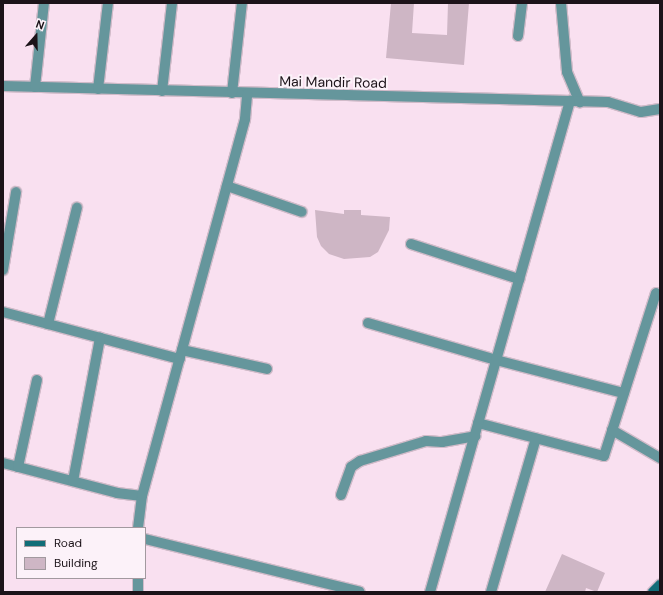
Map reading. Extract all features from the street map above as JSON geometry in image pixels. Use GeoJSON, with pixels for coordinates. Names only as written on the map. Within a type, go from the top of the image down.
{"type":"FeatureCollection","features":[{"type":"Feature","properties":{"kind":"main road"},"geometry":{"type":"LineString","coordinates":[[653,592],[660,585]]}},
{"type":"Feature","properties":{"kind":"street"},"geometry":{"type":"LineString","coordinates":[[35,87],[44,3]]}},
{"type":"Feature","properties":{"kind":"street"},"geometry":{"type":"LineString","coordinates":[[98,89],[108,3]]}},
{"type":"Feature","properties":{"kind":"street"},"geometry":{"type":"LineString","coordinates":[[162,91],[172,3]]}},
{"type":"Feature","properties":{"kind":"street"},"geometry":{"type":"LineString","coordinates":[[232,93],[242,3]]}},
{"type":"Feature","properties":{"kind":"street"},"geometry":{"type":"LineString","coordinates":[[518,36],[522,3]]}},
{"type":"Feature","properties":{"kind":"street"},"geometry":{"type":"LineString","coordinates":[[430,592],[519,279],[575,102],[567,72],[562,3]]}},
{"type":"Feature","properties":{"kind":"street","name":"Mai Mandir Road"},"geometry":{"type":"LineString","coordinates":[[3,86],[247,94],[608,102],[641,112],[660,109]]}},
{"type":"Feature","properties":{"kind":"street"},"geometry":{"type":"LineString","coordinates":[[138,527],[142,496],[245,119],[247,94]]}},
{"type":"Feature","properties":{"kind":"street"},"geometry":{"type":"LineString","coordinates":[[227,186],[302,212]]}},
{"type":"Feature","properties":{"kind":"street"},"geometry":{"type":"LineString","coordinates":[[3,270],[16,192]]}},
{"type":"Feature","properties":{"kind":"street"},"geometry":{"type":"LineString","coordinates":[[48,324],[77,208]]}},
{"type":"Feature","properties":{"kind":"street"},"geometry":{"type":"LineString","coordinates":[[411,244],[519,279]]}},
{"type":"Feature","properties":{"kind":"street"},"geometry":{"type":"LineString","coordinates":[[478,423],[604,456],[656,293]]}},
{"type":"Feature","properties":{"kind":"street"},"geometry":{"type":"LineString","coordinates":[[3,312],[100,338],[181,355],[267,369]]}},
{"type":"Feature","properties":{"kind":"street"},"geometry":{"type":"LineString","coordinates":[[368,322],[496,360],[624,393]]}},
{"type":"Feature","properties":{"kind":"street"},"geometry":{"type":"LineString","coordinates":[[73,481],[100,338]]}},
{"type":"Feature","properties":{"kind":"street"},"geometry":{"type":"LineString","coordinates":[[18,467],[37,380]]}},
{"type":"Feature","properties":{"kind":"street"},"geometry":{"type":"LineString","coordinates":[[612,430],[660,458]]}},
{"type":"Feature","properties":{"kind":"street"},"geometry":{"type":"LineString","coordinates":[[341,495],[351,467],[360,461],[426,441],[442,442],[475,436]]}},
{"type":"Feature","properties":{"kind":"street"},"geometry":{"type":"LineString","coordinates":[[491,592],[536,438]]}},
{"type":"Feature","properties":{"kind":"street"},"geometry":{"type":"LineString","coordinates":[[3,463],[73,481],[142,496]]}},
{"type":"Feature","properties":{"kind":"street"},"geometry":{"type":"LineString","coordinates":[[146,539],[360,592]]}},
{"type":"Feature","properties":{"kind":"street"},"geometry":{"type":"LineString","coordinates":[[138,579],[138,592]]}},
{"type":"Feature","properties":{"kind":"building"},"geometry":{"type":"Polygon","coordinates":[[[391,3],[414,3],[412,33],[447,35],[448,3],[469,3],[464,65],[386,58],[391,3]]]}},
{"type":"Feature","properties":{"kind":"building"},"geometry":{"type":"Polygon","coordinates":[[[315,210],[344,214],[344,210],[361,210],[361,215],[390,217],[389,230],[378,252],[370,257],[344,259],[329,254],[321,246],[317,237],[315,210]]]}},
{"type":"Feature","properties":{"kind":"building"},"geometry":{"type":"Polygon","coordinates":[[[562,554],[605,573],[597,592],[586,588],[585,592],[545,592],[562,554]]]}}]}
